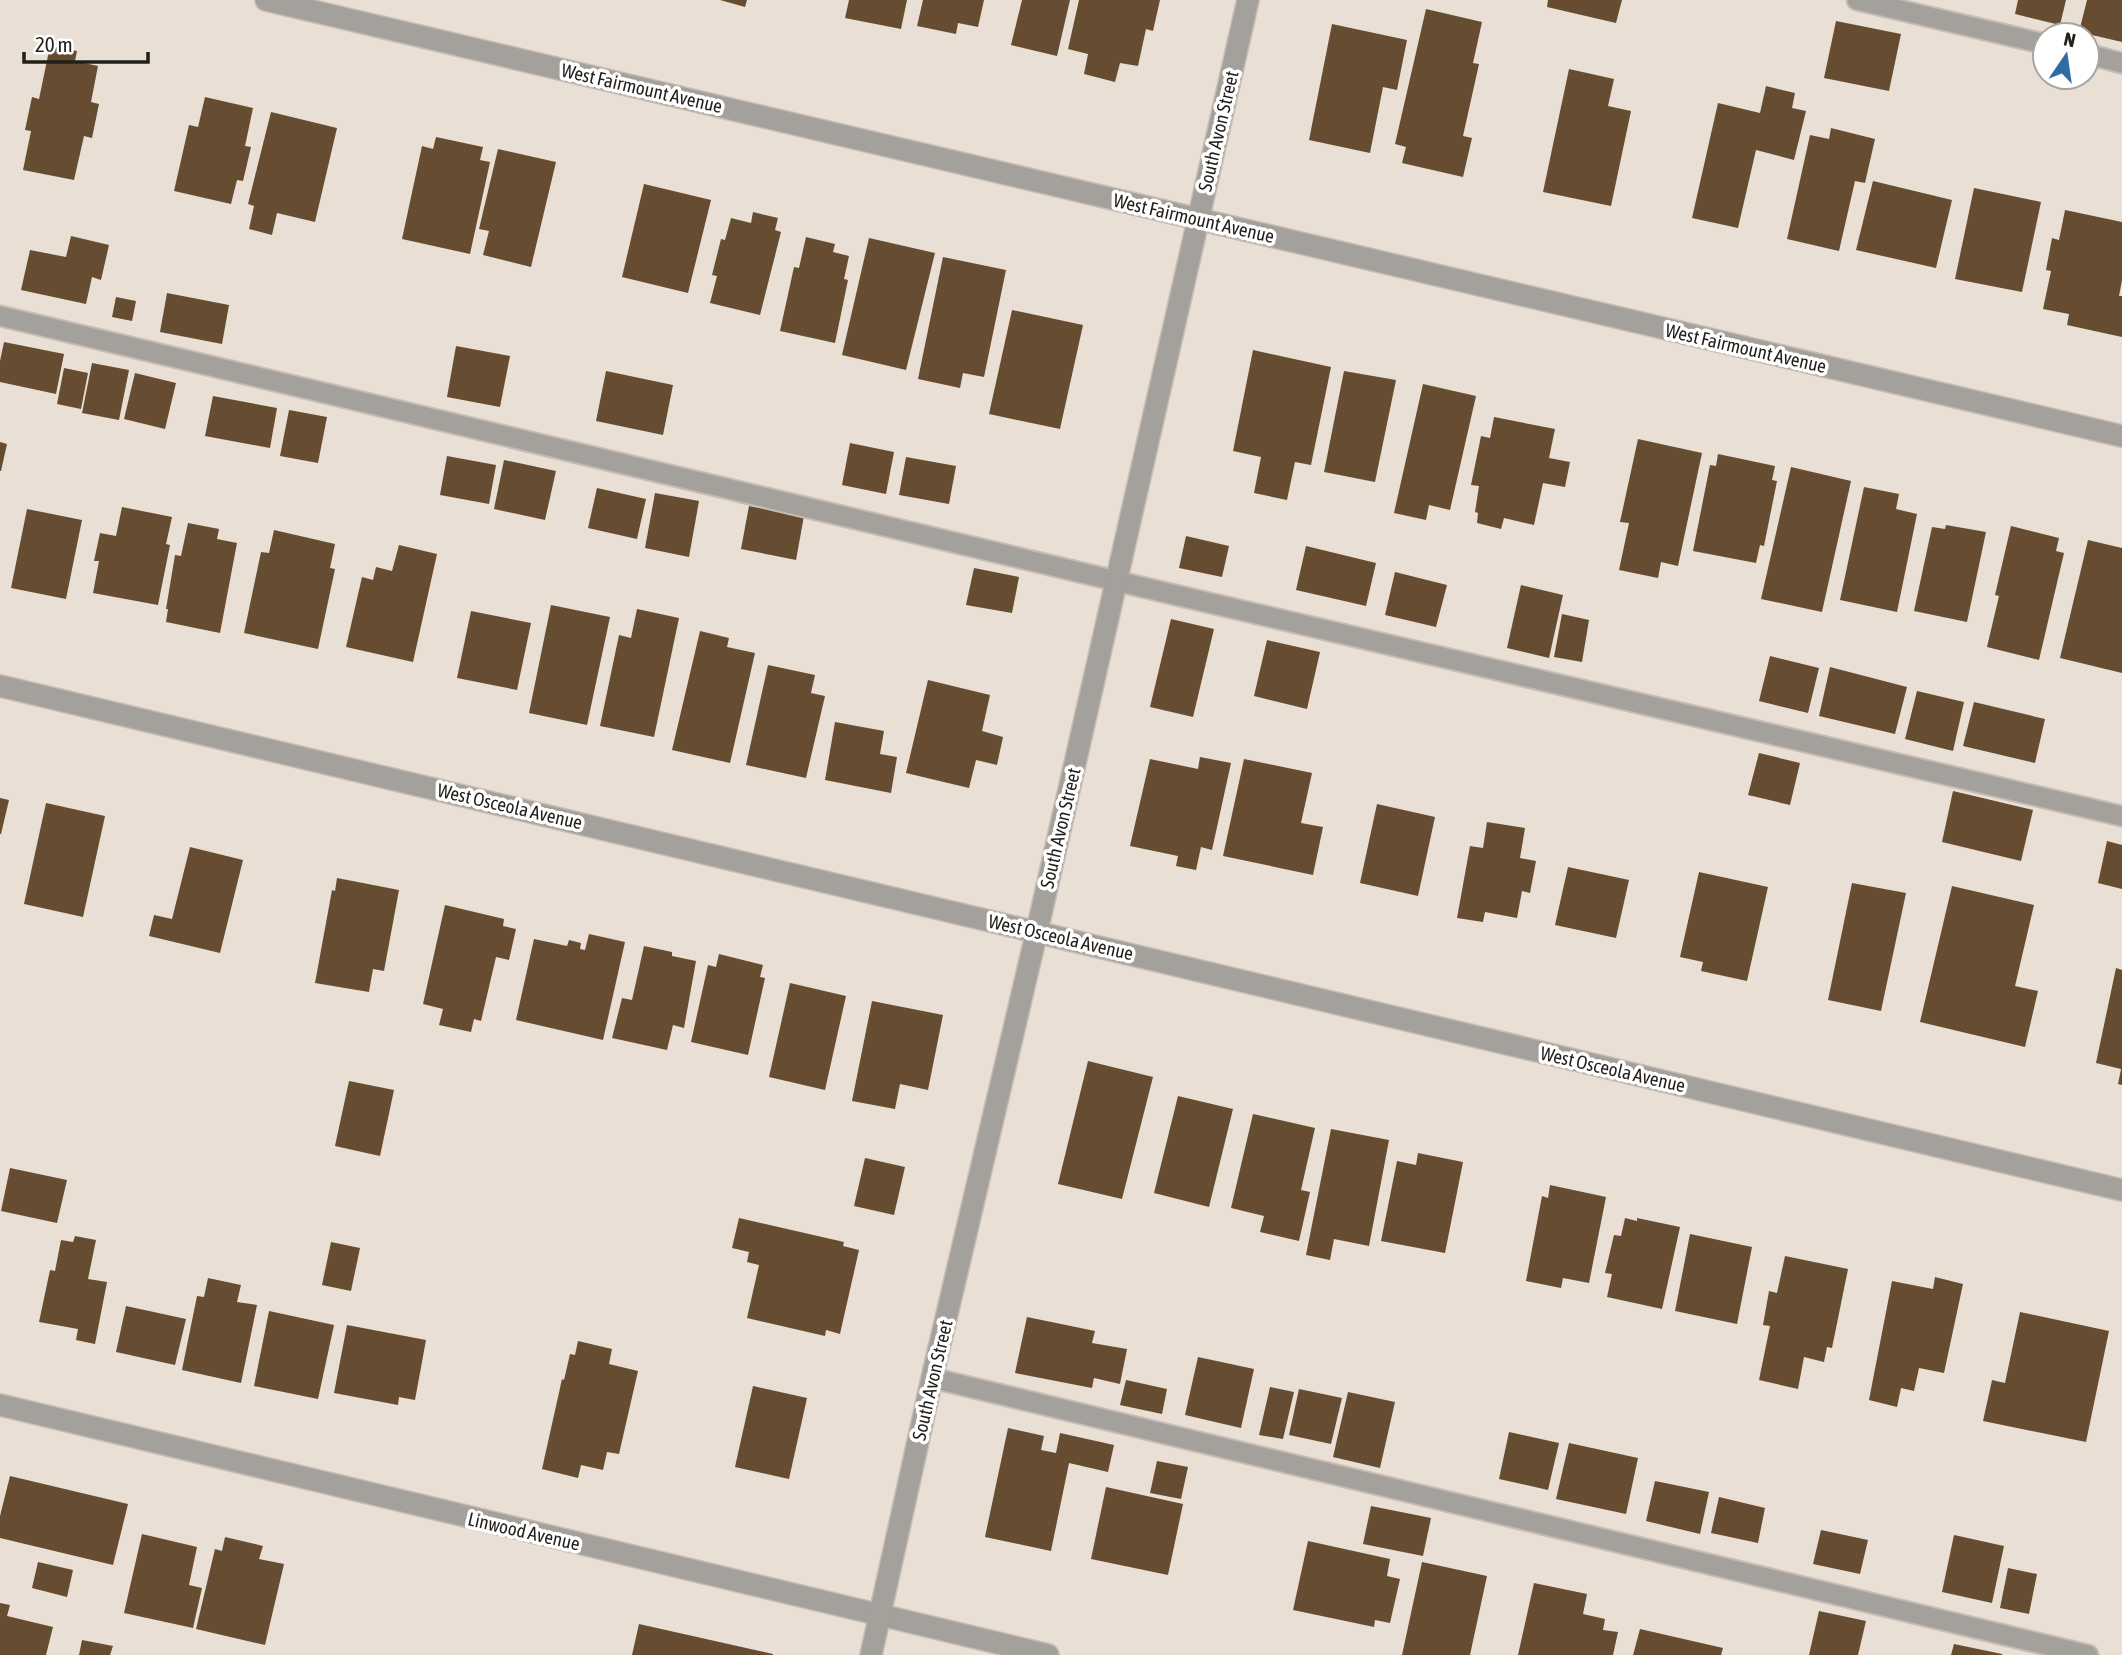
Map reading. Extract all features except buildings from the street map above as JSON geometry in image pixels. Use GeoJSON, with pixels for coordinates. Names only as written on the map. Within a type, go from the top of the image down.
{"type":"FeatureCollection","features":[{"type":"Feature","properties":{"kind":"street","name":"West Fairmount Avenue"},"geometry":{"type":"LineString","coordinates":[[266,0],[2122,436]]}},
{"type":"Feature","properties":{"kind":"street","name":"South Avon Street"},"geometry":{"type":"LineString","coordinates":[[871,1655],[1248,0]]}},
{"type":"Feature","properties":{"kind":"street","name":"West Osceola Avenue"},"geometry":{"type":"LineString","coordinates":[[0,686],[2122,1190]]}},
{"type":"Feature","properties":{"kind":"street","name":"Linwood Avenue"},"geometry":{"type":"LineString","coordinates":[[0,1405],[1048,1655]]}},
{"type":"Feature","properties":{"kind":"lane"},"geometry":{"type":"LineString","coordinates":[[1857,0],[2031,41]]}},
{"type":"Feature","properties":{"kind":"lane"},"geometry":{"type":"LineString","coordinates":[[2101,58],[2122,63]]}},
{"type":"Feature","properties":{"kind":"lane"},"geometry":{"type":"LineString","coordinates":[[0,316],[2122,816]]}},
{"type":"Feature","properties":{"kind":"lane"},"geometry":{"type":"LineString","coordinates":[[932,1378],[2088,1655]]}}]}
